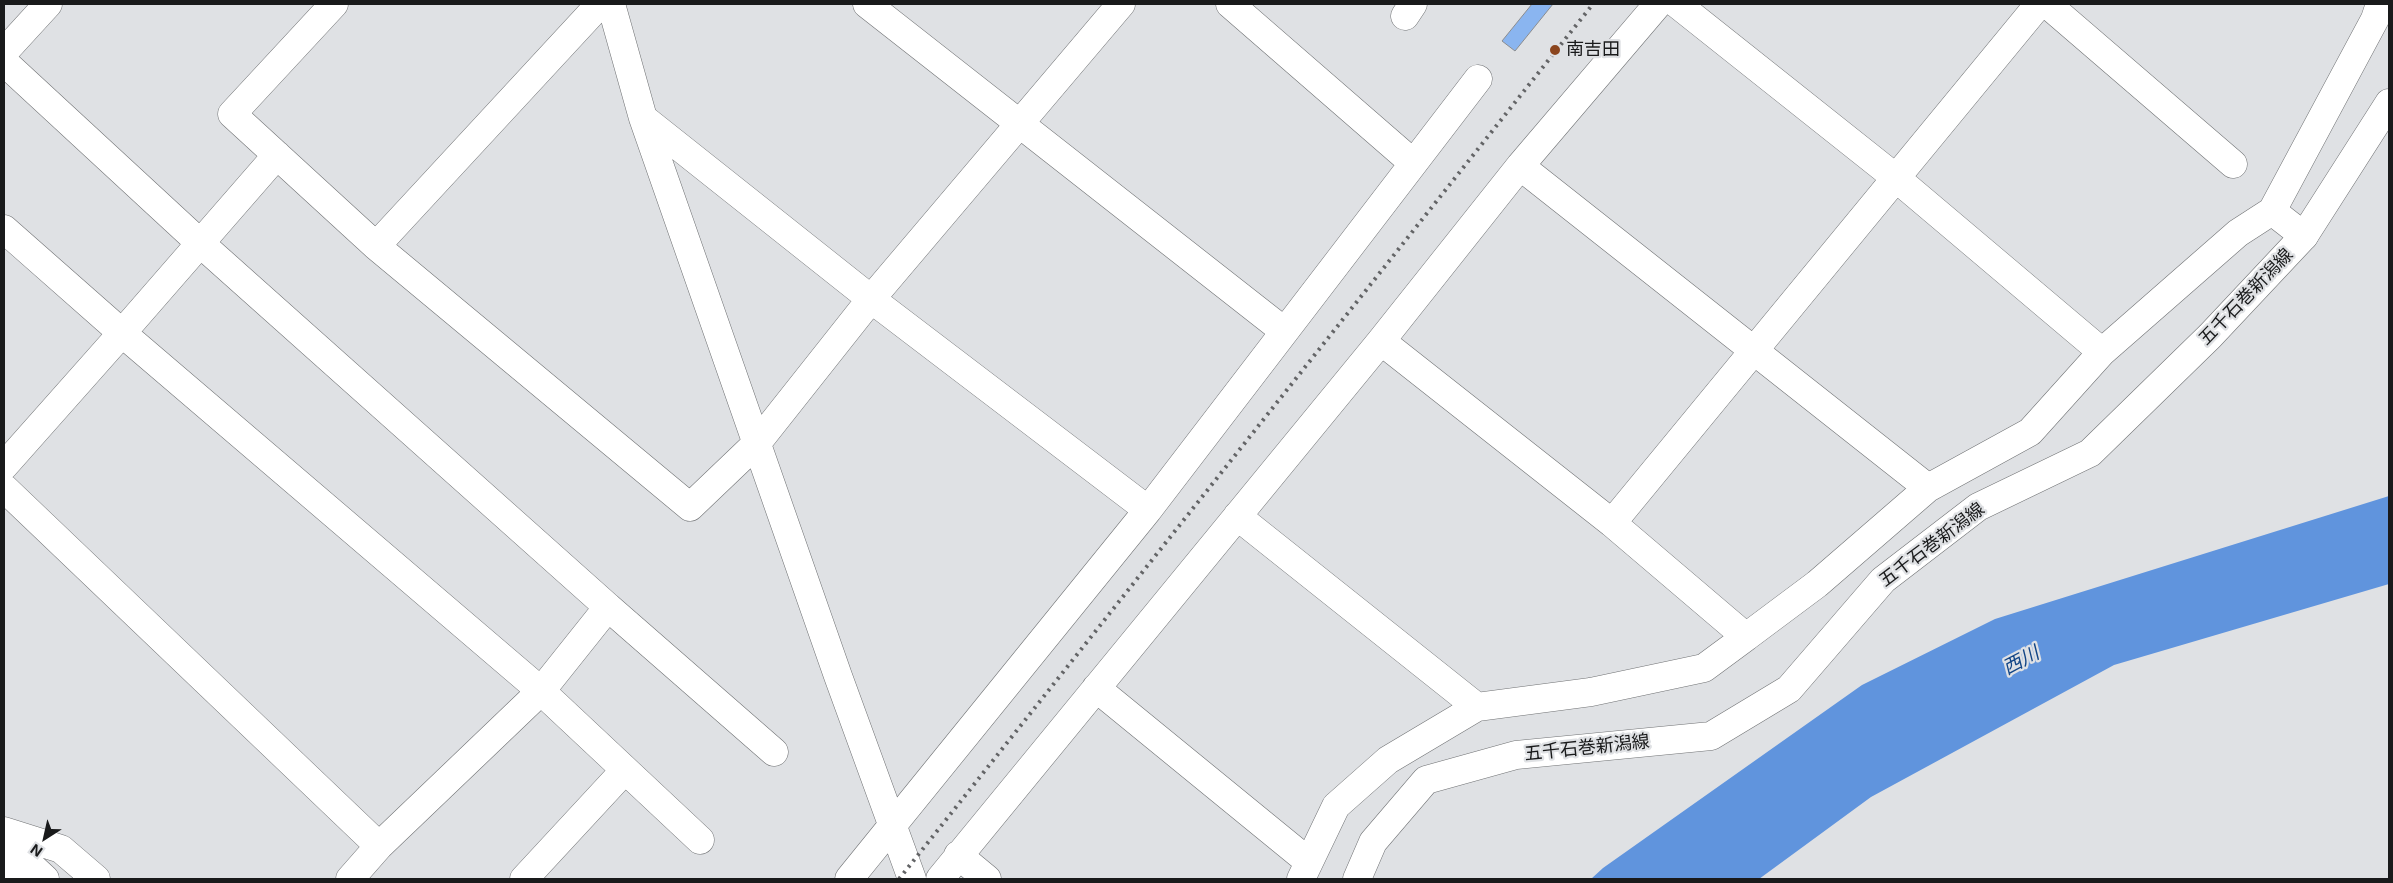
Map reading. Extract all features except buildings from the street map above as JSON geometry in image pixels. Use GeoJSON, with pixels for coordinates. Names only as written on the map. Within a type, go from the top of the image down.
{"type":"FeatureCollection","features":[{"type":"Feature","properties":{"kind":"street"},"geometry":{"type":"LineString","coordinates":[[4,52],[48,4]]}},
{"type":"Feature","properties":{"kind":"street"},"geometry":{"type":"LineString","coordinates":[[334,4],[232,114],[376,246],[690,507],[757,443],[871,299],[1121,4]]}},
{"type":"Feature","properties":{"kind":"street"},"geometry":{"type":"LineString","coordinates":[[376,246],[600,4]]}},
{"type":"Feature","properties":{"kind":"street"},"geometry":{"type":"LineString","coordinates":[[611,4],[643,118],[912,879]]}},
{"type":"Feature","properties":{"kind":"street"},"geometry":{"type":"LineString","coordinates":[[867,4],[1021,122],[1284,331]]}},
{"type":"Feature","properties":{"kind":"street"},"geometry":{"type":"LineString","coordinates":[[1230,4],[1413,163]]}},
{"type":"Feature","properties":{"kind":"street"},"geometry":{"type":"LineString","coordinates":[[940,879],[1381,341],[1520,166],[1658,4]]}},
{"type":"Feature","properties":{"kind":"street"},"geometry":{"type":"LineString","coordinates":[[1677,4],[1896,178],[2102,352]]}},
{"type":"Feature","properties":{"kind":"street"},"geometry":{"type":"LineString","coordinates":[[1612,523],[2039,4]]}},
{"type":"Feature","properties":{"kind":"street"},"geometry":{"type":"LineString","coordinates":[[2047,4],[2233,164]]}},
{"type":"Feature","properties":{"kind":"street"},"geometry":{"type":"LineString","coordinates":[[1096,688],[1305,870],[1336,806],[1388,760],[1478,707],[1591,692],[1704,668],[1817,584],[1928,488],[2030,432],[2102,352],[2238,233],[2272,211],[2375,19],[2380,4]]}},
{"type":"Feature","properties":{"kind":"street"},"geometry":{"type":"LineString","coordinates":[[4,62],[200,243],[608,608],[774,752]]}},
{"type":"Feature","properties":{"kind":"street"},"geometry":{"type":"LineString","coordinates":[[849,879],[1148,510],[1478,78]]}},
{"type":"Feature","properties":{"kind":"street","name":"五千石巻新潟線"},"geometry":{"type":"LineString","coordinates":[[1356,879],[1373,842],[1426,780],[1516,755],[1711,736],[1789,689],[1883,580],[1978,507],[2090,453],[2210,336],[2304,236],[2389,103]]}},
{"type":"Feature","properties":{"kind":"street"},"geometry":{"type":"LineString","coordinates":[[643,118],[871,299],[1148,510]]}},
{"type":"Feature","properties":{"kind":"street"},"geometry":{"type":"LineString","coordinates":[[4,466],[277,154]]}},
{"type":"Feature","properties":{"kind":"street"},"geometry":{"type":"LineString","coordinates":[[1520,166],[1928,488]]}},
{"type":"Feature","properties":{"kind":"street"},"geometry":{"type":"LineString","coordinates":[[2272,211],[2304,236]]}},
{"type":"Feature","properties":{"kind":"street"},"geometry":{"type":"LineString","coordinates":[[4,229],[122,333],[541,691],[624,771],[700,840]]}},
{"type":"Feature","properties":{"kind":"street"},"geometry":{"type":"LineString","coordinates":[[1381,341],[1612,523],[1746,637]]}},
{"type":"Feature","properties":{"kind":"street"},"geometry":{"type":"LineString","coordinates":[[4,488],[379,846]]}},
{"type":"Feature","properties":{"kind":"street"},"geometry":{"type":"LineString","coordinates":[[1237,516],[1478,707]]}},
{"type":"Feature","properties":{"kind":"street"},"geometry":{"type":"LineString","coordinates":[[350,879],[379,846],[541,691],[608,608]]}},
{"type":"Feature","properties":{"kind":"street"},"geometry":{"type":"LineString","coordinates":[[524,879],[624,771]]}},
{"type":"Feature","properties":{"kind":"street"},"geometry":{"type":"LineString","coordinates":[[4,830],[61,849],[96,879]]}},
{"type":"Feature","properties":{"kind":"street"},"geometry":{"type":"LineString","coordinates":[[4,841],[45,879]]}},
{"type":"Feature","properties":{"kind":"street"},"geometry":{"type":"LineString","coordinates":[[958,855],[987,879]]}},
{"type":"Feature","properties":{"kind":"street"},"geometry":{"type":"LineString","coordinates":[[4,862],[12,879]]}},
{"type":"Feature","properties":{"kind":"water","name":"西川"},"geometry":{"type":"Polygon","coordinates":[[[2389,496],[2389,584],[2114,665],[1871,797],[1759,879],[1591,879],[1603,868],[1862,685],[1995,619],[2389,496]]]}},
{"type":"Feature","properties":{"kind":"railway"},"geometry":{"type":"LineString","coordinates":[[899,879],[1593,4]]}},
{"type":"Feature","properties":{"kind":"place","name":"南吉田"},"geometry":{"type":"Point","coordinates":[1555,50]}}]}
